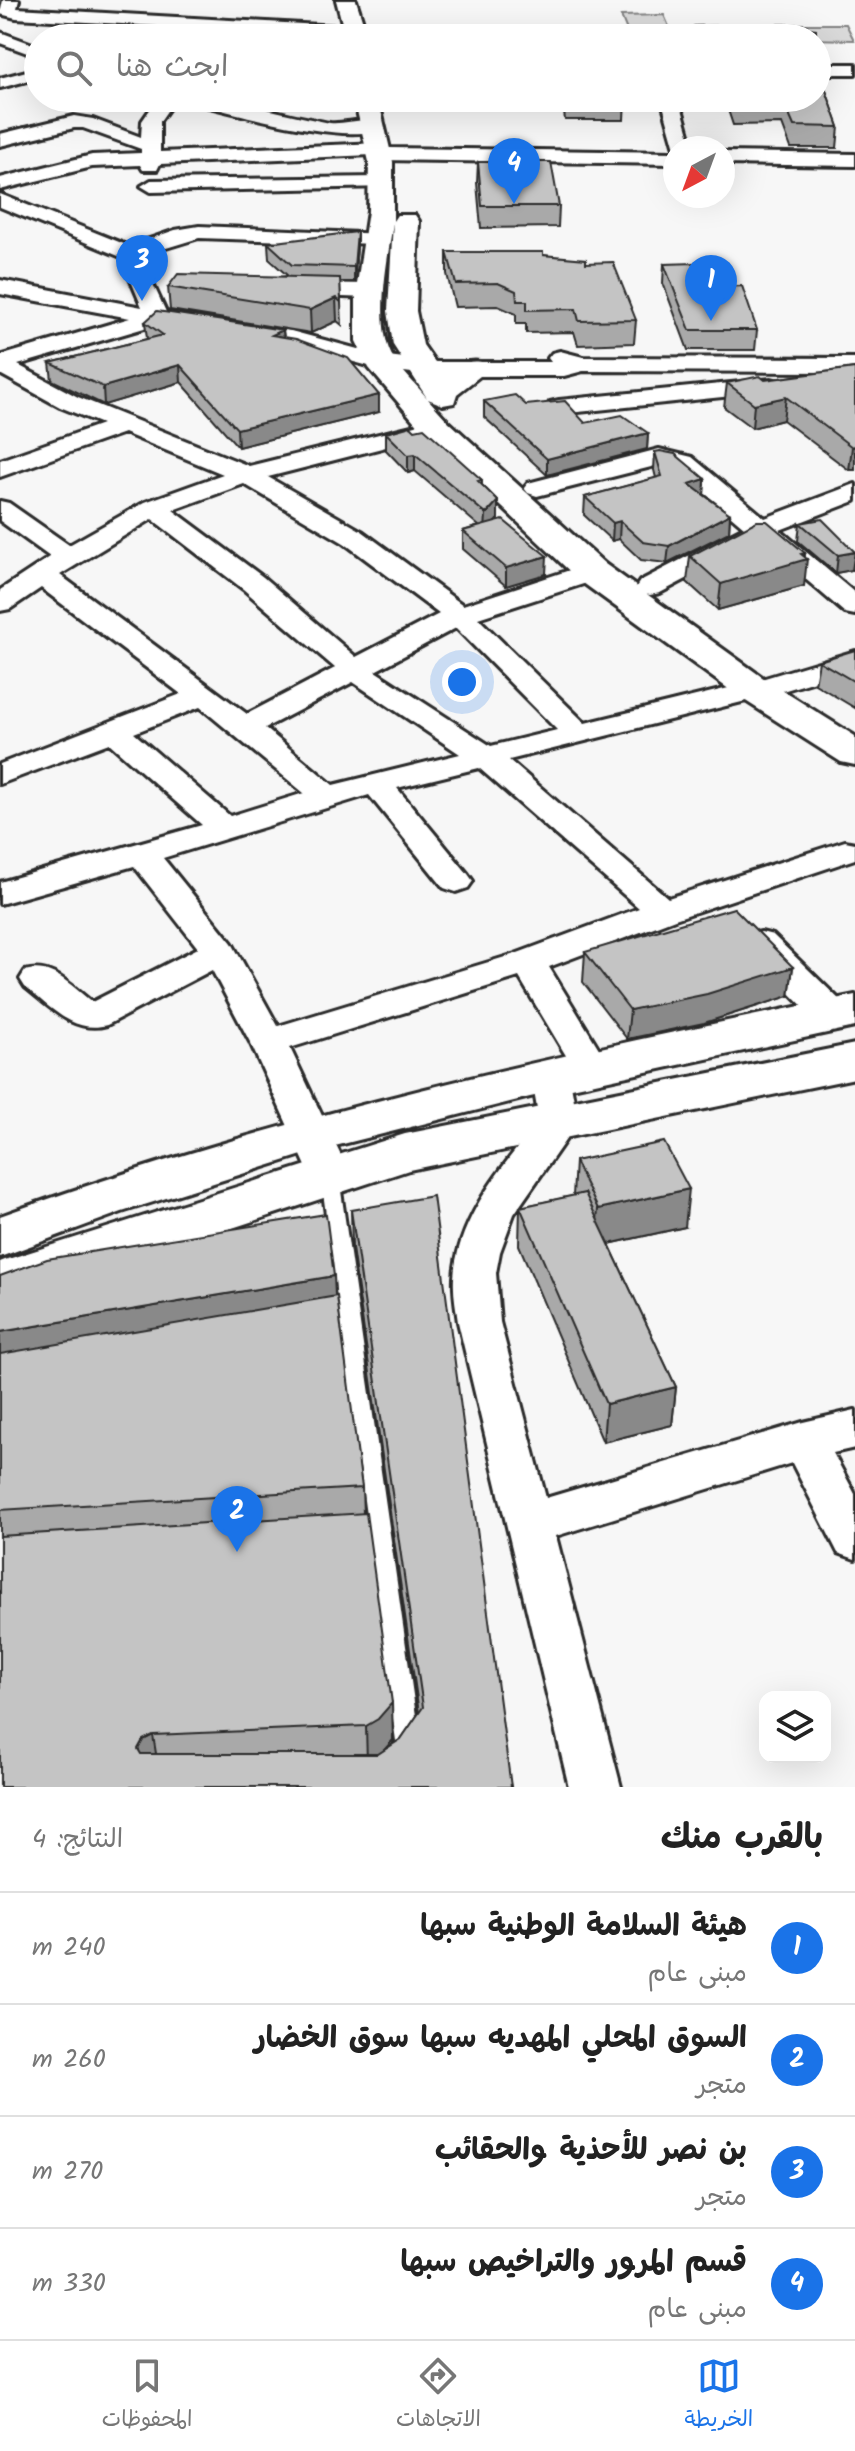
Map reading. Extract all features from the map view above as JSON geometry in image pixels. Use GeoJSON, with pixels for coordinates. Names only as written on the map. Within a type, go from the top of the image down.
{"type":"FeatureCollection","features":[{"type":"Feature","properties":{"kind":"main road"},"geometry":{"type":"LineString","coordinates":[[346,0],[357,24]]}},
{"type":"Feature","properties":{"kind":"main road"},"geometry":{"type":"LineString","coordinates":[[364,24],[367,0]]}},
{"type":"Feature","properties":{"kind":"main road"},"geometry":{"type":"LineString","coordinates":[[388,112],[381,144],[370,291],[436,427],[592,572],[755,690],[855,753]]}},
{"type":"Feature","properties":{"kind":"main road"},"geometry":{"type":"LineString","coordinates":[[381,144],[407,187],[402,311],[404,361],[585,536],[650,587],[855,720]]}},
{"type":"Feature","properties":{"kind":"main road"},"geometry":{"type":"LineString","coordinates":[[404,361],[474,369]]}},
{"type":"Feature","properties":{"kind":"main road"},"geometry":{"type":"LineString","coordinates":[[0,1286],[320,1154],[570,1069],[844,1013]]}},
{"type":"Feature","properties":{"kind":"main road"},"geometry":{"type":"LineString","coordinates":[[0,1237],[320,1154],[405,1152],[855,1061]]}},
{"type":"Feature","properties":{"kind":"street"},"geometry":{"type":"LineString","coordinates":[[11,0],[5,10],[16,13],[181,24]]}},
{"type":"Feature","properties":{"kind":"street"},"geometry":{"type":"LineString","coordinates":[[0,37],[24,46]]}},
{"type":"Feature","properties":{"kind":"street"},"geometry":{"type":"LineString","coordinates":[[831,69],[855,69]]}},
{"type":"Feature","properties":{"kind":"street"},"geometry":{"type":"LineString","coordinates":[[0,83],[24,77]]}},
{"type":"Feature","properties":{"kind":"street"},"geometry":{"type":"LineString","coordinates":[[157,112],[151,121],[149,153],[152,196],[381,144]]}},
{"type":"Feature","properties":{"kind":"street"},"geometry":{"type":"LineString","coordinates":[[257,112],[334,129],[381,144]]}},
{"type":"Feature","properties":{"kind":"street"},"geometry":{"type":"LineString","coordinates":[[674,112],[681,136]]}},
{"type":"Feature","properties":{"kind":"street"},"geometry":{"type":"LineString","coordinates":[[0,140],[74,122],[86,123],[149,153]]}},
{"type":"Feature","properties":{"kind":"street"},"geometry":{"type":"LineString","coordinates":[[0,184],[83,162],[149,153],[381,144],[663,157]]}},
{"type":"Feature","properties":{"kind":"street"},"geometry":{"type":"LineString","coordinates":[[735,158],[855,160]]}},
{"type":"Feature","properties":{"kind":"street"},"geometry":{"type":"LineString","coordinates":[[0,200],[128,253],[157,317]]}},
{"type":"Feature","properties":{"kind":"street"},"geometry":{"type":"LineString","coordinates":[[128,253],[182,234],[199,232],[376,238]]}},
{"type":"Feature","properties":{"kind":"street"},"geometry":{"type":"LineString","coordinates":[[145,286],[175,287]]}},
{"type":"Feature","properties":{"kind":"street"},"geometry":{"type":"LineString","coordinates":[[0,287],[157,317],[291,338],[326,350],[404,361],[563,358],[583,364]]}},
{"type":"Feature","properties":{"kind":"street"},"geometry":{"type":"LineString","coordinates":[[280,289],[370,291]]}},
{"type":"Feature","properties":{"kind":"street"},"geometry":{"type":"LineString","coordinates":[[0,364],[157,317]]}},
{"type":"Feature","properties":{"kind":"street"},"geometry":{"type":"LineString","coordinates":[[0,364],[69,402],[245,474],[353,537],[459,615],[578,733]]}},
{"type":"Feature","properties":{"kind":"street"},"geometry":{"type":"LineString","coordinates":[[474,369],[564,369],[583,364],[855,365]]}},
{"type":"Feature","properties":{"kind":"street"},"geometry":{"type":"LineString","coordinates":[[644,365],[675,395]]}},
{"type":"Feature","properties":{"kind":"street"},"geometry":{"type":"LineString","coordinates":[[559,407],[855,378]]}},
{"type":"Feature","properties":{"kind":"street"},"geometry":{"type":"LineString","coordinates":[[0,469],[124,425]]}},
{"type":"Feature","properties":{"kind":"street"},"geometry":{"type":"LineString","coordinates":[[0,603],[154,508],[245,474],[436,427]]}},
{"type":"Feature","properties":{"kind":"street"},"geometry":{"type":"LineString","coordinates":[[537,488],[659,457],[683,462],[855,607]]}},
{"type":"Feature","properties":{"kind":"street"},"geometry":{"type":"LineString","coordinates":[[650,587],[763,528],[855,492]]}},
{"type":"Feature","properties":{"kind":"street"},"geometry":{"type":"LineString","coordinates":[[154,508],[253,583],[354,670],[486,757],[663,911]]}},
{"type":"Feature","properties":{"kind":"street"},"geometry":{"type":"LineString","coordinates":[[0,509],[69,558]]}},
{"type":"Feature","properties":{"kind":"street"},"geometry":{"type":"LineString","coordinates":[[245,727],[459,615],[592,572]]}},
{"type":"Feature","properties":{"kind":"street"},"geometry":{"type":"LineString","coordinates":[[42,575],[245,727],[327,796]]}},
{"type":"Feature","properties":{"kind":"street"},"geometry":{"type":"LineString","coordinates":[[0,893],[56,875],[142,854],[327,796],[755,690],[855,660]]}},
{"type":"Feature","properties":{"kind":"street"},"geometry":{"type":"LineString","coordinates":[[0,775],[202,696]]}},
{"type":"Feature","properties":{"kind":"street"},"geometry":{"type":"LineString","coordinates":[[113,731],[224,827]]}},
{"type":"Feature","properties":{"kind":"street"},"geometry":{"type":"LineString","coordinates":[[378,785],[456,881]]}},
{"type":"Feature","properties":{"kind":"street"},"geometry":{"type":"LineString","coordinates":[[268,1042],[528,962],[663,911],[845,851]]}},
{"type":"Feature","properties":{"kind":"street"},"geometry":{"type":"LineString","coordinates":[[142,854],[220,951],[268,1042],[320,1154]]}},
{"type":"Feature","properties":{"kind":"street"},"geometry":{"type":"LineString","coordinates":[[713,894],[844,1013]]}},
{"type":"Feature","properties":{"kind":"street"},"geometry":{"type":"LineString","coordinates":[[38,979],[86,1016],[94,1016],[220,951]]}},
{"type":"Feature","properties":{"kind":"street"},"geometry":{"type":"LineString","coordinates":[[528,962],[570,1069],[559,1122],[509,1189],[486,1230],[474,1274],[479,1322],[595,1787]]}},
{"type":"Feature","properties":{"kind":"street"},"geometry":{"type":"LineString","coordinates":[[531,1523],[803,1441],[855,1429]]}},
{"type":"Feature","properties":{"kind":"street"},"geometry":{"type":"LineString","coordinates":[[803,1441],[854,1534]]}},
{"type":"Feature","properties":{"kind":"lane"},"geometry":{"type":"LineString","coordinates":[[320,1154],[372,1538],[408,1744],[390,1766]]}},
{"type":"Feature","properties":{"kind":"shaded area"},"geometry":{"type":"Polygon","coordinates":[[[664,15],[668,24],[624,24],[621,16],[664,15]]]}},
{"type":"Feature","properties":{"kind":"shaded area"},"geometry":{"type":"Polygon","coordinates":[[[831,24],[846,24],[854,40],[831,40],[831,24]]]}},
{"type":"Feature","properties":{"kind":"building"},"geometry":{"type":"Polygon","coordinates":[[[831,105],[839,127],[794,126],[788,112],[831,112],[831,105]]]}},
{"type":"Feature","properties":{"kind":"building"},"geometry":{"type":"Polygon","coordinates":[[[478,162],[551,162],[559,206],[482,206],[478,162]]]}},
{"type":"Feature","properties":{"kind":"building"},"geometry":{"type":"Polygon","coordinates":[[[357,232],[354,267],[292,265],[268,243],[357,232]]]}},
{"type":"Feature","properties":{"kind":"building"},"geometry":{"type":"Polygon","coordinates":[[[447,252],[543,252],[543,255],[586,259],[586,263],[613,262],[636,320],[579,321],[576,309],[527,310],[527,301],[517,301],[516,291],[498,283],[456,284],[447,252]]]}},
{"type":"Feature","properties":{"kind":"building"},"geometry":{"type":"Polygon","coordinates":[[[696,263],[707,287],[742,286],[757,330],[690,330],[664,264],[696,263]]]}},
{"type":"Feature","properties":{"kind":"building"},"geometry":{"type":"Polygon","coordinates":[[[178,274],[340,278],[341,302],[336,298],[310,310],[168,287],[178,274]]]}},
{"type":"Feature","properties":{"kind":"building"},"geometry":{"type":"Polygon","coordinates":[[[157,311],[283,330],[272,335],[296,339],[348,358],[379,395],[237,429],[180,365],[103,387],[50,363],[163,335],[145,322],[157,311]]]}},
{"type":"Feature","properties":{"kind":"building"},"geometry":{"type":"Polygon","coordinates":[[[855,368],[855,446],[852,447],[786,397],[754,404],[727,383],[760,376],[765,380],[855,368]]]}},
{"type":"Feature","properties":{"kind":"building"},"geometry":{"type":"Polygon","coordinates":[[[515,395],[526,405],[565,401],[585,423],[622,415],[648,433],[547,459],[484,401],[515,395]]]}},
{"type":"Feature","properties":{"kind":"building"},"geometry":{"type":"Polygon","coordinates":[[[411,426],[415,430],[424,428],[482,480],[478,481],[498,501],[486,514],[415,454],[408,455],[386,433],[411,426]]]}},
{"type":"Feature","properties":{"kind":"building"},"geometry":{"type":"Polygon","coordinates":[[[655,452],[675,454],[705,479],[689,484],[730,514],[669,546],[643,542],[620,521],[613,523],[585,497],[662,476],[655,452]]]}},
{"type":"Feature","properties":{"kind":"building"},"geometry":{"type":"Polygon","coordinates":[[[822,519],[855,552],[838,555],[800,523],[822,519]]]}},
{"type":"Feature","properties":{"kind":"building"},"geometry":{"type":"Polygon","coordinates":[[[503,520],[547,556],[506,568],[463,531],[503,520]]]}},
{"type":"Feature","properties":{"kind":"building"},"geometry":{"type":"Polygon","coordinates":[[[757,521],[767,521],[805,553],[801,554],[807,559],[721,584],[690,556],[757,521]]]}},
{"type":"Feature","properties":{"kind":"building"},"geometry":{"type":"Polygon","coordinates":[[[855,650],[855,682],[819,661],[855,650]]]}},
{"type":"Feature","properties":{"kind":"building"},"geometry":{"type":"Polygon","coordinates":[[[734,908],[793,967],[707,994],[630,1010],[585,952],[734,908]]]}},
{"type":"Feature","properties":{"kind":"building"},"geometry":{"type":"Polygon","coordinates":[[[664,1142],[689,1189],[598,1209],[575,1161],[664,1142]]]}},
{"type":"Feature","properties":{"kind":"building"},"geometry":{"type":"Polygon","coordinates":[[[585,1193],[676,1387],[606,1404],[520,1207],[585,1193]]]}},
{"type":"Feature","properties":{"kind":"building"},"geometry":{"type":"Polygon","coordinates":[[[433,1196],[511,1787],[0,1787],[0,1536],[366,1513],[392,1703],[378,1719],[366,1726],[153,1735],[143,1740],[138,1749],[141,1754],[378,1754],[401,1739],[423,1707],[351,1210],[433,1196]]]}},
{"type":"Feature","properties":{"kind":"building"},"geometry":{"type":"Polygon","coordinates":[[[326,1214],[334,1276],[0,1332],[0,1276],[47,1259],[326,1214]]]}},
{"type":"Feature","properties":{"kind":"building"},"geometry":{"type":"Polygon","coordinates":[[[337,1296],[362,1488],[0,1510],[0,1354],[337,1296]]]}},
{"type":"Feature","properties":{"kind":"place","name":"قسم المرور والتراخيص سبها"},"geometry":{"type":"Point","coordinates":[514,204]}},
{"type":"Feature","properties":{"kind":"place","name":"بن نصر للأحذية والحقائب"},"geometry":{"type":"Point","coordinates":[142,301]}},
{"type":"Feature","properties":{"kind":"place","name":"هيئة السلامة الوطنية سبها"},"geometry":{"type":"Point","coordinates":[711,321]}},
{"type":"Feature","properties":{"kind":"place","name":"السوق المحلي المهديه سبها سوق الخضار"},"geometry":{"type":"Point","coordinates":[237,1552]}}]}
